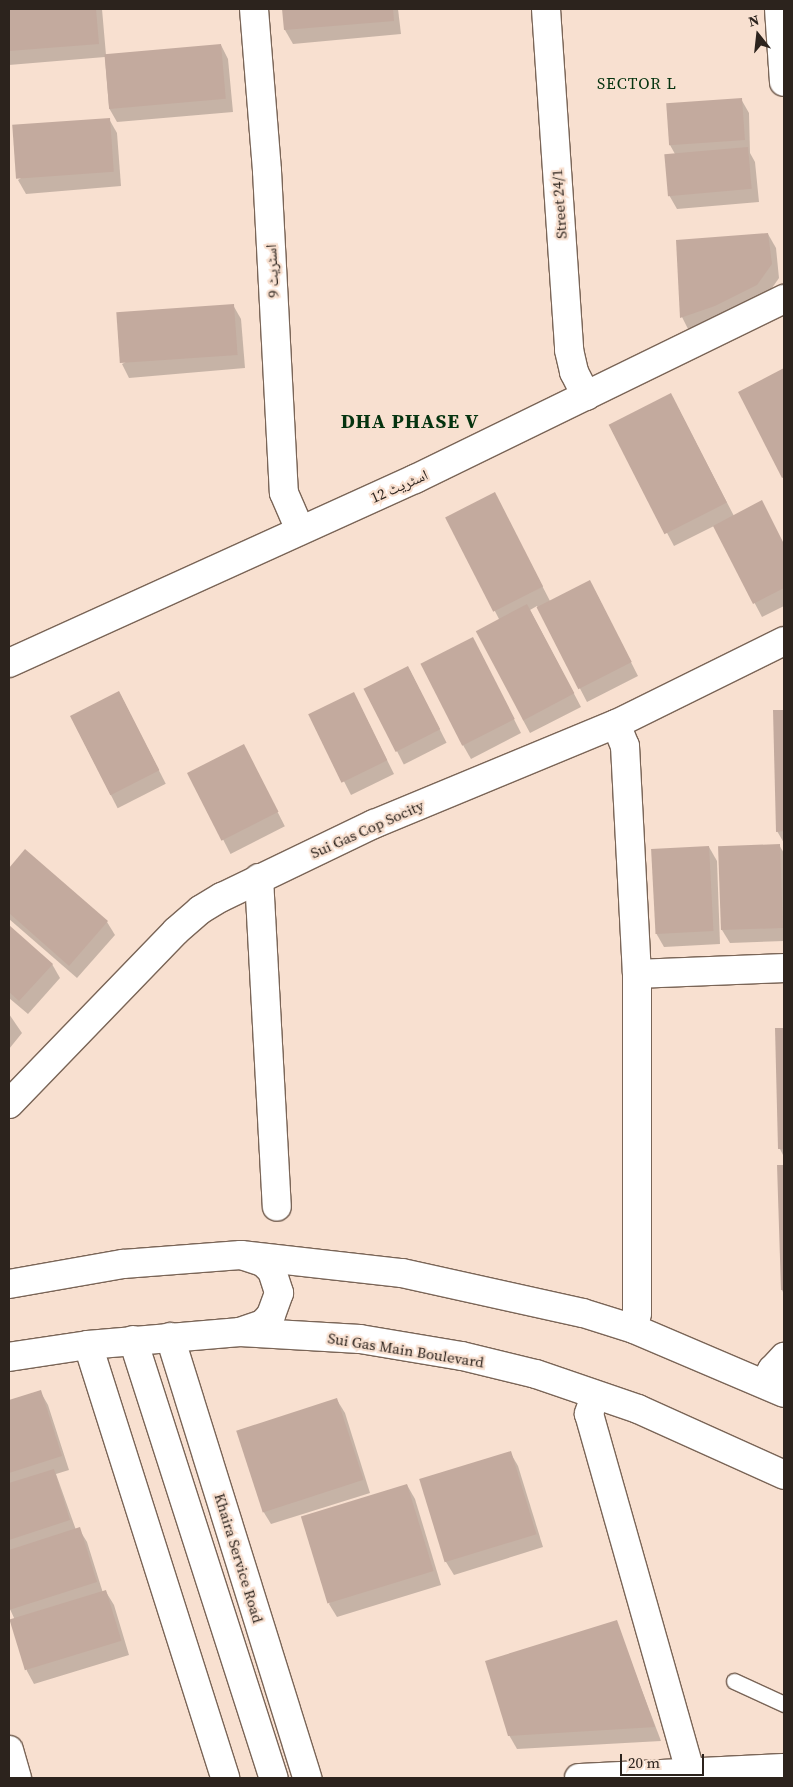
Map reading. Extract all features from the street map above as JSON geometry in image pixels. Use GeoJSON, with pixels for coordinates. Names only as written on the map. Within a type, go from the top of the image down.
{"type":"FeatureCollection","features":[{"type":"Feature","properties":{"kind":"street","name":"اسٹریٹ 9"},"geometry":{"type":"LineString","coordinates":[[254,9],[267,170],[284,493],[300,530]]}},
{"type":"Feature","properties":{"kind":"street","name":"Street 24/1"},"geometry":{"type":"LineString","coordinates":[[546,9],[569,350],[574,372],[586,396]]}},
{"type":"Feature","properties":{"kind":"street"},"geometry":{"type":"LineString","coordinates":[[778,9],[784,82]]}},
{"type":"Feature","properties":{"kind":"street","name":"اسٹریٹ 12"},"geometry":{"type":"LineString","coordinates":[[12,653],[415,479],[784,299]]}},
{"type":"Feature","properties":{"kind":"street","name":"Sui Gas Cop Socity"},"geometry":{"type":"LineString","coordinates":[[9,1104],[124,984],[200,910],[259,878],[374,824],[616,724],[784,641]]}},
{"type":"Feature","properties":{"kind":"street"},"geometry":{"type":"LineString","coordinates":[[616,724],[625,746],[637,974],[638,1313],[634,1329]]}},
{"type":"Feature","properties":{"kind":"street"},"geometry":{"type":"LineString","coordinates":[[259,878],[277,1206]]}},
{"type":"Feature","properties":{"kind":"street"},"geometry":{"type":"LineString","coordinates":[[637,974],[784,968]]}},
{"type":"Feature","properties":{"kind":"street"},"geometry":{"type":"LineString","coordinates":[[240,1332],[263,1324],[271,1315],[278,1293],[272,1271],[263,1262],[241,1255]]}},
{"type":"Feature","properties":{"kind":"street"},"geometry":{"type":"LineString","coordinates":[[9,1284],[123,1264],[241,1255],[344,1265],[422,1277],[583,1313],[634,1329],[775,1388]]}},
{"type":"Feature","properties":{"kind":"street","name":"Sui Gas Main Boulevard"},"geometry":{"type":"LineString","coordinates":[[9,1357],[133,1340],[240,1332],[360,1340],[462,1356],[536,1374],[638,1409],[784,1475]]}},
{"type":"Feature","properties":{"kind":"street","name":"Khaira Service Road"},"geometry":{"type":"LineString","coordinates":[[170,1337],[307,1778]]}},
{"type":"Feature","properties":{"kind":"street"},"geometry":{"type":"LineString","coordinates":[[133,1340],[274,1778]]}},
{"type":"Feature","properties":{"kind":"street"},"geometry":{"type":"LineString","coordinates":[[88,1345],[224,1778]]}},
{"type":"Feature","properties":{"kind":"street"},"geometry":{"type":"LineString","coordinates":[[775,1388],[772,1370],[784,1357]]}},
{"type":"Feature","properties":{"kind":"street"},"geometry":{"type":"LineString","coordinates":[[595,1395],[589,1414],[690,1770]]}},
{"type":"Feature","properties":{"kind":"street"},"geometry":{"type":"LineString","coordinates":[[9,1750],[17,1778]]}},
{"type":"Feature","properties":{"kind":"street"},"geometry":{"type":"LineString","coordinates":[[578,1778],[690,1770],[784,1768]]}},
{"type":"Feature","properties":{"kind":"lane"},"geometry":{"type":"LineString","coordinates":[[734,1681],[784,1704]]}},
{"type":"Feature","properties":{"kind":"building"},"geometry":{"type":"Polygon","coordinates":[[[9,9],[96,9],[99,44],[9,51],[9,9]]]}},
{"type":"Feature","properties":{"kind":"building"},"geometry":{"type":"Polygon","coordinates":[[[282,9],[393,9],[394,21],[284,30],[282,9]]]}},
{"type":"Feature","properties":{"kind":"building"},"geometry":{"type":"Polygon","coordinates":[[[221,44],[226,99],[109,109],[104,54],[221,44]]]}},
{"type":"Feature","properties":{"kind":"building"},"geometry":{"type":"Polygon","coordinates":[[[742,98],[745,140],[669,145],[666,103],[742,98]]]}},
{"type":"Feature","properties":{"kind":"building"},"geometry":{"type":"Polygon","coordinates":[[[110,118],[114,172],[16,179],[12,125],[110,118]]]}},
{"type":"Feature","properties":{"kind":"building"},"geometry":{"type":"Polygon","coordinates":[[[748,147],[752,189],[668,196],[664,154],[748,147]]]}},
{"type":"Feature","properties":{"kind":"building"},"geometry":{"type":"Polygon","coordinates":[[[768,233],[772,264],[757,285],[715,306],[680,318],[676,240],[768,233]]]}},
{"type":"Feature","properties":{"kind":"building"},"geometry":{"type":"Polygon","coordinates":[[[234,304],[238,355],[120,363],[116,312],[234,304]]]}},
{"type":"Feature","properties":{"kind":"building"},"geometry":{"type":"Polygon","coordinates":[[[784,368],[784,477],[782,478],[738,392],[784,368]]]}},
{"type":"Feature","properties":{"kind":"building"},"geometry":{"type":"Polygon","coordinates":[[[671,393],[727,503],[664,534],[609,425],[671,393]]]}},
{"type":"Feature","properties":{"kind":"building"},"geometry":{"type":"Polygon","coordinates":[[[495,492],[543,586],[493,612],[445,517],[495,492]]]}},
{"type":"Feature","properties":{"kind":"building"},"geometry":{"type":"Polygon","coordinates":[[[762,500],[784,544],[784,588],[753,604],[713,526],[762,500]]]}},
{"type":"Feature","properties":{"kind":"building"},"geometry":{"type":"Polygon","coordinates":[[[590,580],[632,662],[578,689],[537,607],[590,580]]]}},
{"type":"Feature","properties":{"kind":"building"},"geometry":{"type":"Polygon","coordinates":[[[527,604],[574,693],[523,720],[476,631],[527,604]]]}},
{"type":"Feature","properties":{"kind":"building"},"geometry":{"type":"Polygon","coordinates":[[[473,637],[515,719],[462,746],[420,664],[473,637]]]}},
{"type":"Feature","properties":{"kind":"building"},"geometry":{"type":"Polygon","coordinates":[[[408,666],[440,729],[396,752],[363,689],[408,666]]]}},
{"type":"Feature","properties":{"kind":"building"},"geometry":{"type":"Polygon","coordinates":[[[119,691],[159,770],[110,795],[70,716],[119,691]]]}},
{"type":"Feature","properties":{"kind":"building"},"geometry":{"type":"Polygon","coordinates":[[[354,692],[387,760],[341,783],[308,714],[354,692]]]}},
{"type":"Feature","properties":{"kind":"building"},"geometry":{"type":"Polygon","coordinates":[[[773,710],[784,710],[784,831],[776,832],[773,710]]]}},
{"type":"Feature","properties":{"kind":"building"},"geometry":{"type":"Polygon","coordinates":[[[244,744],[279,812],[221,841],[187,773],[244,744]]]}},
{"type":"Feature","properties":{"kind":"building"},"geometry":{"type":"Polygon","coordinates":[[[780,844],[783,928],[721,930],[718,846],[780,844]]]}},
{"type":"Feature","properties":{"kind":"building"},"geometry":{"type":"Polygon","coordinates":[[[709,846],[713,931],[656,934],[651,849],[709,846]]]}},
{"type":"Feature","properties":{"kind":"building"},"geometry":{"type":"Polygon","coordinates":[[[25,849],[108,921],[69,966],[9,913],[9,868],[25,849]]]}},
{"type":"Feature","properties":{"kind":"building"},"geometry":{"type":"Polygon","coordinates":[[[9,925],[53,964],[19,1001],[9,992],[9,925]]]}},
{"type":"Feature","properties":{"kind":"building"},"geometry":{"type":"Polygon","coordinates":[[[775,1028],[784,1028],[784,1149],[778,1149],[775,1028]]]}},
{"type":"Feature","properties":{"kind":"building"},"geometry":{"type":"Polygon","coordinates":[[[777,1165],[784,1165],[784,1290],[781,1290],[777,1165]]]}},
{"type":"Feature","properties":{"kind":"building"},"geometry":{"type":"Polygon","coordinates":[[[41,1390],[62,1456],[9,1473],[9,1400],[41,1390]]]}},
{"type":"Feature","properties":{"kind":"building"},"geometry":{"type":"Polygon","coordinates":[[[337,1398],[364,1480],[263,1513],[236,1431],[337,1398]]]}},
{"type":"Feature","properties":{"kind":"building"},"geometry":{"type":"Polygon","coordinates":[[[511,1451],[536,1534],[445,1562],[419,1479],[511,1451]]]}},
{"type":"Feature","properties":{"kind":"building"},"geometry":{"type":"Polygon","coordinates":[[[54,1469],[70,1520],[9,1540],[9,1483],[54,1469]]]}},
{"type":"Feature","properties":{"kind":"building"},"geometry":{"type":"Polygon","coordinates":[[[407,1484],[434,1571],[327,1603],[301,1516],[407,1484]]]}},
{"type":"Feature","properties":{"kind":"building"},"geometry":{"type":"Polygon","coordinates":[[[80,1527],[97,1582],[9,1610],[9,1550],[80,1527]]]}},
{"type":"Feature","properties":{"kind":"building"},"geometry":{"type":"Polygon","coordinates":[[[106,1590],[121,1641],[25,1670],[9,1620],[106,1590]]]}},
{"type":"Feature","properties":{"kind":"building"},"geometry":{"type":"Polygon","coordinates":[[[617,1620],[655,1727],[508,1736],[485,1661],[617,1620]]]}},
{"type":"Feature","properties":{"kind":"district","name":"SECTOR L"},"geometry":{"type":"Point","coordinates":[637,83]}},
{"type":"Feature","properties":{"kind":"district","name":"DHA PHASE V"},"geometry":{"type":"Point","coordinates":[410,421]}}]}
